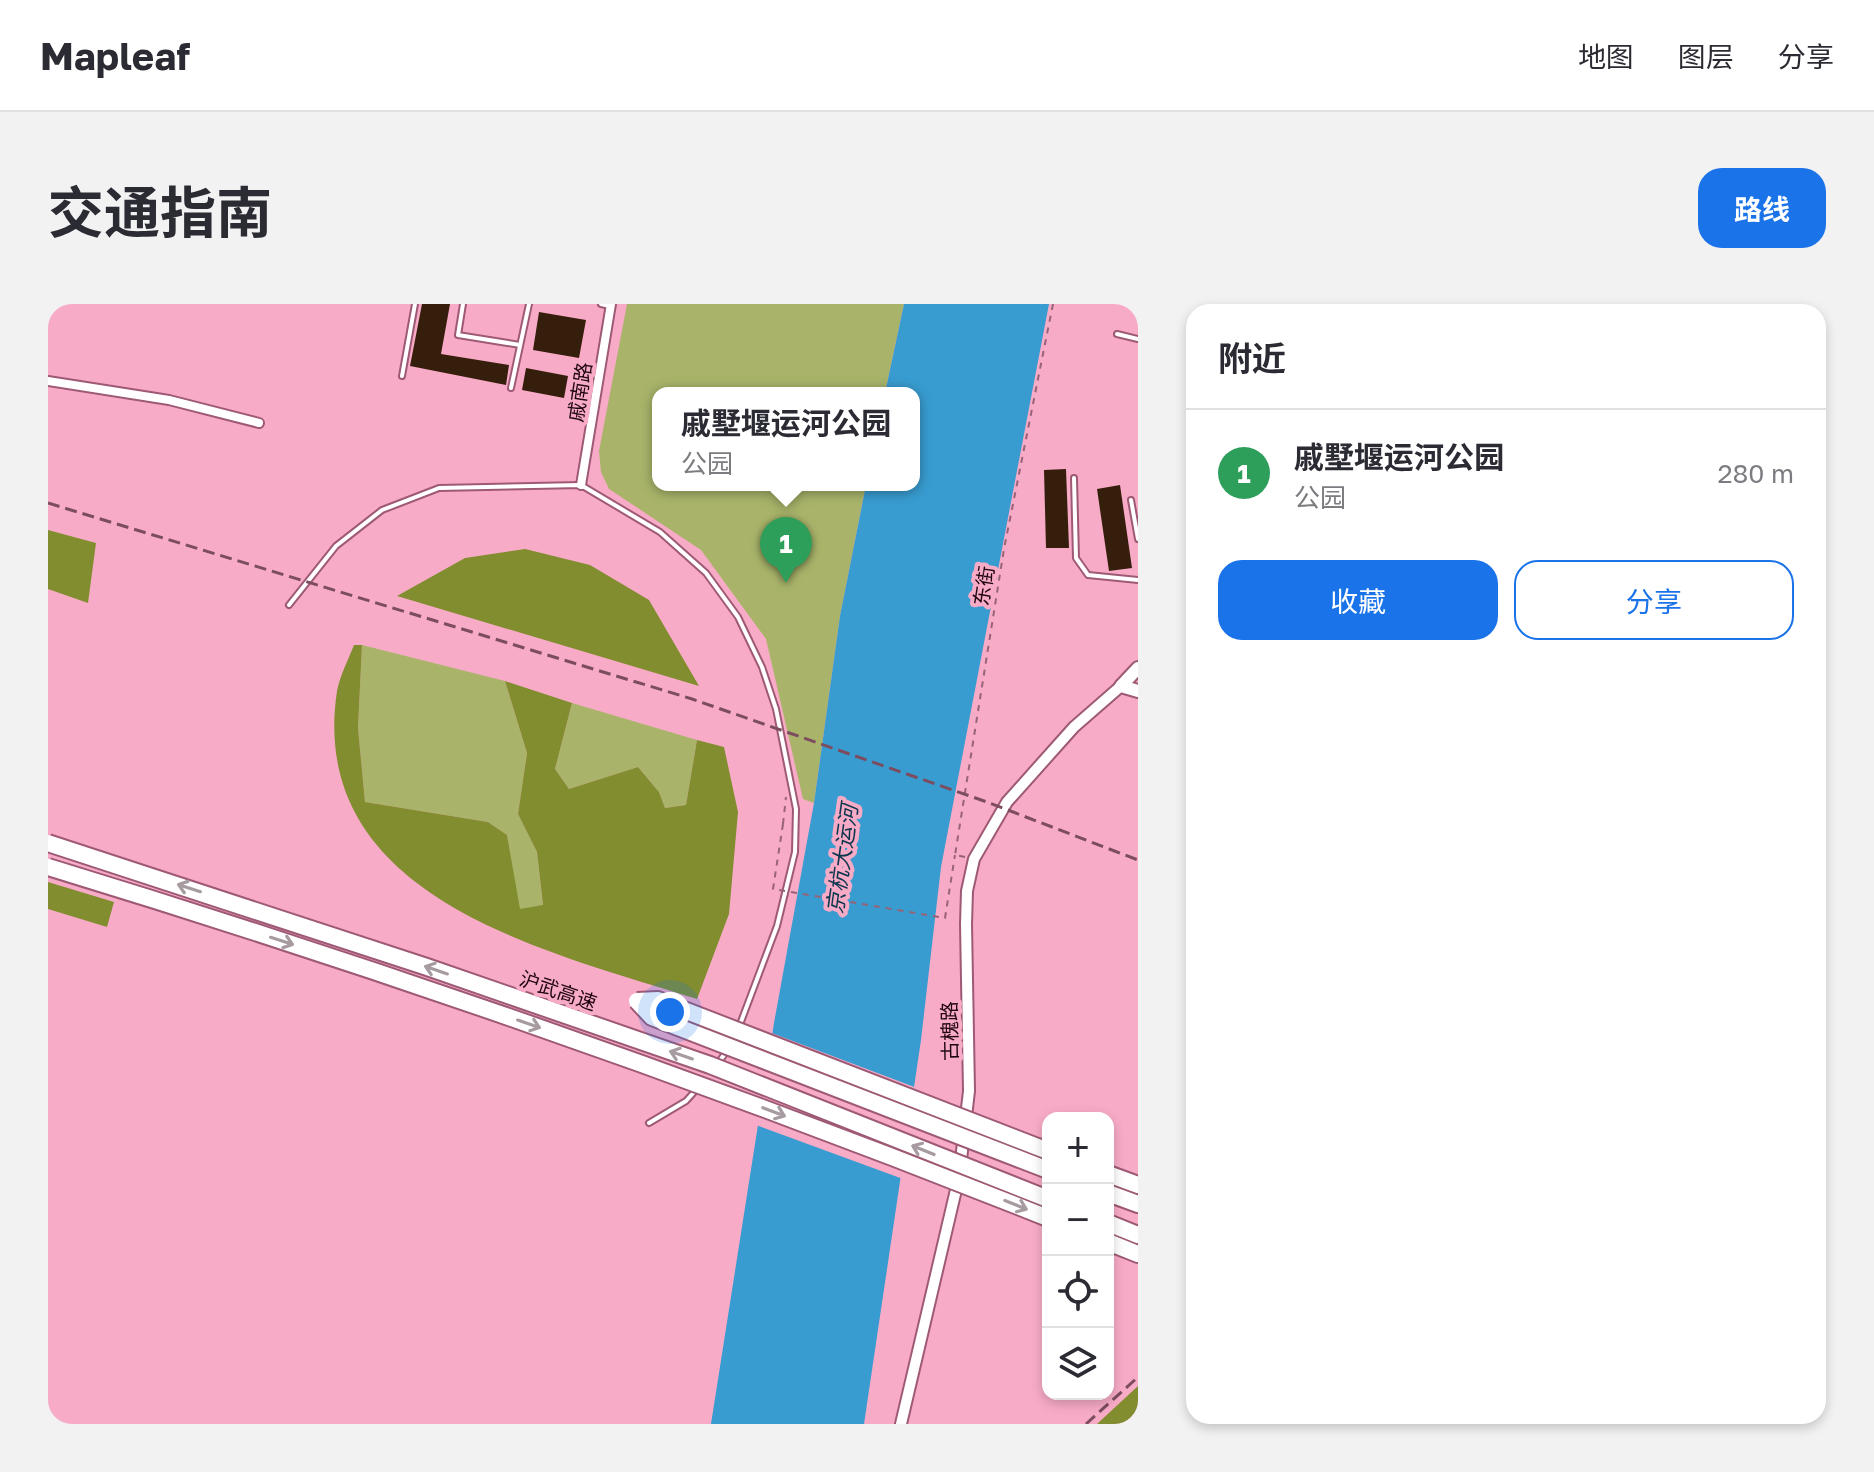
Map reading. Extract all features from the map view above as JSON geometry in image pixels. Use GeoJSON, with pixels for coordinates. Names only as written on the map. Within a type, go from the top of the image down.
{"type":"FeatureCollection","features":[{"type":"Feature","properties":{"kind":"highway","name":"沪武高速"},"geometry":{"type":"LineString","coordinates":[[48,843],[427,967],[710,1065],[1042,1197]]}},
{"type":"Feature","properties":{"kind":"highway","name":"沪武高速"},"geometry":{"type":"LineString","coordinates":[[48,867],[418,985],[734,1097],[1042,1216]]}},
{"type":"Feature","properties":{"kind":"highway"},"geometry":{"type":"LineString","coordinates":[[1042,1149],[658,1000],[637,1001],[652,1017],[1042,1168]]}},
{"type":"Feature","properties":{"kind":"highway"},"geometry":{"type":"LineString","coordinates":[[1114,1176],[1138,1185]]}},
{"type":"Feature","properties":{"kind":"highway"},"geometry":{"type":"LineString","coordinates":[[1114,1195],[1138,1204]]}},
{"type":"Feature","properties":{"kind":"highway"},"geometry":{"type":"LineString","coordinates":[[1114,1225],[1138,1235]]}},
{"type":"Feature","properties":{"kind":"highway"},"geometry":{"type":"LineString","coordinates":[[1114,1244],[1138,1254]]}},
{"type":"Feature","properties":{"kind":"main road"},"geometry":{"type":"LineString","coordinates":[[1137,670],[1121,686],[1138,691]]}},
{"type":"Feature","properties":{"kind":"street","name":"戚南路"},"geometry":{"type":"LineString","coordinates":[[581,485],[607,305]]}},
{"type":"Feature","properties":{"kind":"street"},"geometry":{"type":"LineString","coordinates":[[48,381],[169,400],[259,423]]}},
{"type":"Feature","properties":{"kind":"street","name":"古槐路"},"geometry":{"type":"LineString","coordinates":[[901,1424],[959,1177],[969,1091],[966,924],[967,891],[974,859],[1007,802],[1074,727],[1121,686]]}},
{"type":"Feature","properties":{"kind":"lane"},"geometry":{"type":"LineString","coordinates":[[402,376],[415,304]]}},
{"type":"Feature","properties":{"kind":"lane"},"geometry":{"type":"LineString","coordinates":[[463,304],[458,335],[520,345]]}},
{"type":"Feature","properties":{"kind":"lane"},"geometry":{"type":"LineString","coordinates":[[511,388],[529,304]]}},
{"type":"Feature","properties":{"kind":"lane"},"geometry":{"type":"LineString","coordinates":[[1117,334],[1138,339]]}},
{"type":"Feature","properties":{"kind":"lane"},"geometry":{"type":"LineString","coordinates":[[1074,478],[1076,558],[1088,575],[1138,580]]}},
{"type":"Feature","properties":{"kind":"lane"},"geometry":{"type":"LineString","coordinates":[[289,605],[336,546],[382,510],[418,493],[482,486],[581,485],[660,532],[706,573],[738,617],[762,667],[776,709],[796,809],[795,852],[777,926],[736,1031]]}},
{"type":"Feature","properties":{"kind":"lane"},"geometry":{"type":"LineString","coordinates":[[1131,500],[1138,539]]}},
{"type":"Feature","properties":{"kind":"lane"},"geometry":{"type":"LineString","coordinates":[[714,1069],[730,1045]]}},
{"type":"Feature","properties":{"kind":"lane"},"geometry":{"type":"LineString","coordinates":[[649,1123],[686,1101],[705,1079]]}},
{"type":"Feature","properties":{"kind":"path","name":"东街"},"geometry":{"type":"LineString","coordinates":[[783,824],[773,889],[945,918],[1004,549],[1053,304]]}},
{"type":"Feature","properties":{"kind":"path"},"geometry":{"type":"LineString","coordinates":[[955,855],[974,859]]}},
{"type":"Feature","properties":{"kind":"green space"},"geometry":{"type":"Polygon","coordinates":[[[627,304],[904,304],[886,387],[652,387],[652,491],[865,491],[840,616],[814,803],[803,799],[766,639],[701,550],[609,489],[601,472],[599,451],[627,304]]]}},
{"type":"Feature","properties":{"kind":"green space"},"geometry":{"type":"Polygon","coordinates":[[[48,530],[96,543],[88,603],[48,589],[48,530]]]}},
{"type":"Feature","properties":{"kind":"green space"},"geometry":{"type":"Polygon","coordinates":[[[525,549],[590,565],[649,600],[699,686],[397,596],[465,558],[525,549]]]}},
{"type":"Feature","properties":{"kind":"green space"},"geometry":{"type":"Polygon","coordinates":[[[354,645],[362,645],[358,728],[365,802],[488,822],[507,835],[520,909],[543,905],[537,852],[518,814],[527,753],[505,681],[572,703],[555,769],[569,789],[638,767],[659,792],[665,808],[686,805],[697,740],[724,747],[738,812],[729,914],[697,999],[574,960],[509,935],[450,905],[398,867],[359,820],[337,762],[337,691],[354,645]]]}},
{"type":"Feature","properties":{"kind":"green space"},"geometry":{"type":"Polygon","coordinates":[[[362,645],[505,681],[527,753],[518,814],[537,852],[543,906],[519,910],[507,835],[488,822],[365,802],[358,728],[362,645]]]}},
{"type":"Feature","properties":{"kind":"green space"},"geometry":{"type":"Polygon","coordinates":[[[572,703],[697,740],[686,805],[665,808],[659,792],[638,767],[569,789],[555,769],[572,703]]]}},
{"type":"Feature","properties":{"kind":"green space"},"geometry":{"type":"Polygon","coordinates":[[[48,882],[114,902],[107,927],[48,909],[48,882]]]}},
{"type":"Feature","properties":{"kind":"green space"},"geometry":{"type":"Polygon","coordinates":[[[1138,1386],[1138,1416],[1134,1424],[1097,1424],[1138,1386]]]}},
{"type":"Feature","properties":{"kind":"water","name":"京杭大运河"},"geometry":{"type":"Polygon","coordinates":[[[904,304],[1049,304],[941,867],[921,1040],[864,1424],[711,1424],[774,1023],[814,803],[840,616],[865,491],[920,491],[920,387],[886,387],[904,304]]]}},
{"type":"Feature","properties":{"kind":"pier"},"geometry":{"type":"Polygon","coordinates":[[[769,1032],[917,1088],[903,1179],[756,1125],[769,1032]]]}},
{"type":"Feature","properties":{"kind":"building"},"geometry":{"type":"Polygon","coordinates":[[[422,304],[450,304],[441,354],[509,365],[506,385],[410,366],[422,304]]]}},
{"type":"Feature","properties":{"kind":"building"},"geometry":{"type":"Polygon","coordinates":[[[539,312],[586,320],[579,358],[533,350],[539,312]]]}},
{"type":"Feature","properties":{"kind":"building"},"geometry":{"type":"Polygon","coordinates":[[[526,368],[568,376],[564,398],[522,390],[526,368]]]}},
{"type":"Feature","properties":{"kind":"building"},"geometry":{"type":"Polygon","coordinates":[[[1066,469],[1069,548],[1046,548],[1044,470],[1066,469]]]}},
{"type":"Feature","properties":{"kind":"building"},"geometry":{"type":"Polygon","coordinates":[[[1120,485],[1132,568],[1109,571],[1097,489],[1120,485]]]}},
{"type":"Feature","properties":{"kind":"railway"},"geometry":{"type":"LineString","coordinates":[[48,503],[692,699],[987,802],[1138,860]]}},
{"type":"Feature","properties":{"kind":"railway"},"geometry":{"type":"LineString","coordinates":[[1086,1424],[1138,1377]]}},
{"type":"Feature","properties":{"kind":"place","name":"戚墅堰运河公园"},"geometry":{"type":"Point","coordinates":[786,583]}}]}
